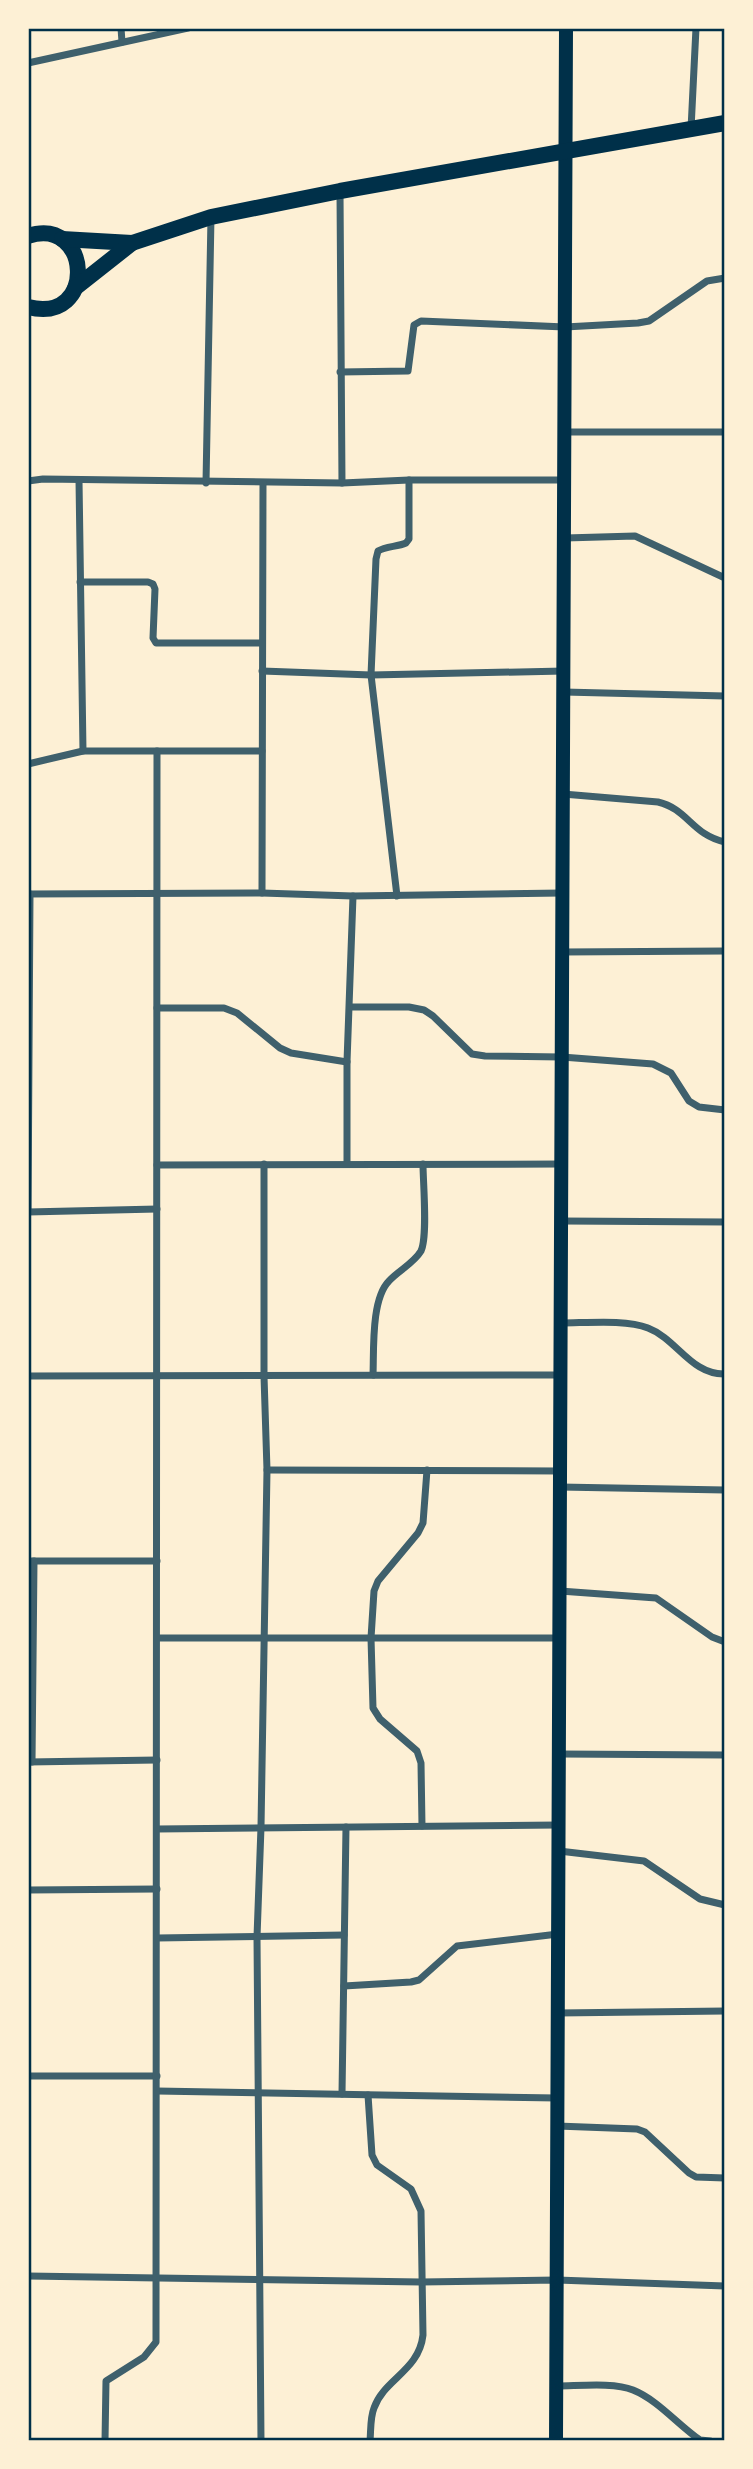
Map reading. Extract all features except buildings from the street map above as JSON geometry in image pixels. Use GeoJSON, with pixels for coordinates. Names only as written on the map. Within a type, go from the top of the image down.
{"type":"FeatureCollection","features":[{"type":"Feature","properties":{"kind":"highway"},"geometry":{"type":"LineString","coordinates":[[31,310],[44,310],[59,305],[75,288],[132,243],[211,217],[340,191],[725,123]]}},
{"type":"Feature","properties":{"kind":"highway"},"geometry":{"type":"LineString","coordinates":[[28,236],[48,234],[62,239],[132,243]]}},
{"type":"Feature","properties":{"kind":"highway"},"geometry":{"type":"LineString","coordinates":[[62,239],[78,261],[75,288]]}},
{"type":"Feature","properties":{"kind":"main road"},"geometry":{"type":"LineString","coordinates":[[556,2441],[566,28]]}},
{"type":"Feature","properties":{"kind":"street"},"geometry":{"type":"LineString","coordinates":[[121,28],[122,42]]}},
{"type":"Feature","properties":{"kind":"street"},"geometry":{"type":"LineString","coordinates":[[28,63],[188,28]]}},
{"type":"Feature","properties":{"kind":"street"},"geometry":{"type":"LineString","coordinates":[[691,129],[696,28]]}},
{"type":"Feature","properties":{"kind":"street"},"geometry":{"type":"LineString","coordinates":[[340,191],[342,483]]}},
{"type":"Feature","properties":{"kind":"street"},"geometry":{"type":"LineString","coordinates":[[206,483],[211,217]]}},
{"type":"Feature","properties":{"kind":"street"},"geometry":{"type":"LineString","coordinates":[[340,372],[408,371],[414,325],[421,321],[565,327],[649,321],[707,281],[725,278]]}},
{"type":"Feature","properties":{"kind":"street"},"geometry":{"type":"LineString","coordinates":[[565,432],[725,432]]}},
{"type":"Feature","properties":{"kind":"street"},"geometry":{"type":"LineString","coordinates":[[79,480],[83,751]]}},
{"type":"Feature","properties":{"kind":"street"},"geometry":{"type":"LineString","coordinates":[[397,896],[371,675],[376,559],[378,551],[400,546],[409,539],[409,480]]}},
{"type":"Feature","properties":{"kind":"street"},"geometry":{"type":"LineString","coordinates":[[28,481],[342,483],[565,480]]}},
{"type":"Feature","properties":{"kind":"street"},"geometry":{"type":"LineString","coordinates":[[262,893],[264,483]]}},
{"type":"Feature","properties":{"kind":"street"},"geometry":{"type":"LineString","coordinates":[[565,538],[635,536],[725,578]]}},
{"type":"Feature","properties":{"kind":"street"},"geometry":{"type":"LineString","coordinates":[[80,582],[153,584],[153,638],[156,643],[262,643]]}},
{"type":"Feature","properties":{"kind":"street"},"geometry":{"type":"LineString","coordinates":[[262,671],[371,675],[564,671]]}},
{"type":"Feature","properties":{"kind":"street"},"geometry":{"type":"LineString","coordinates":[[564,692],[725,696]]}},
{"type":"Feature","properties":{"kind":"street"},"geometry":{"type":"LineString","coordinates":[[28,764],[83,751],[262,751]]}},
{"type":"Feature","properties":{"kind":"street"},"geometry":{"type":"LineString","coordinates":[[105,2441],[106,2381],[144,2357],[156,2342],[157,751]]}},
{"type":"Feature","properties":{"kind":"street"},"geometry":{"type":"LineString","coordinates":[[563,794],[671,805],[698,831],[725,842]]}},
{"type":"Feature","properties":{"kind":"street"},"geometry":{"type":"LineString","coordinates":[[157,1209],[28,1212],[29,894],[262,893],[397,896],[563,893]]}},
{"type":"Feature","properties":{"kind":"street"},"geometry":{"type":"LineString","coordinates":[[346,1163],[354,896]]}},
{"type":"Feature","properties":{"kind":"street"},"geometry":{"type":"LineString","coordinates":[[562,952],[725,951]]}},
{"type":"Feature","properties":{"kind":"street"},"geometry":{"type":"LineString","coordinates":[[350,1007],[409,1007],[424,1010],[472,1054],[653,1064],[671,1073],[689,1101],[699,1107],[725,1110]]}},
{"type":"Feature","properties":{"kind":"street"},"geometry":{"type":"LineString","coordinates":[[157,1009],[223,1008],[237,1013],[280,1048],[291,1053],[347,1062]]}},
{"type":"Feature","properties":{"kind":"street"},"geometry":{"type":"LineString","coordinates":[[261,2441],[257,1937],[267,1470],[264,1164]]}},
{"type":"Feature","properties":{"kind":"street"},"geometry":{"type":"LineString","coordinates":[[373,1375],[377,1306],[381,1293],[387,1282],[421,1251],[424,1238],[423,1164]]}},
{"type":"Feature","properties":{"kind":"street"},"geometry":{"type":"LineString","coordinates":[[157,1165],[562,1164]]}},
{"type":"Feature","properties":{"kind":"street"},"geometry":{"type":"LineString","coordinates":[[562,1221],[725,1222]]}},
{"type":"Feature","properties":{"kind":"street"},"geometry":{"type":"LineString","coordinates":[[561,1322],[634,1324],[646,1327],[657,1332],[706,1373],[725,1374]]}},
{"type":"Feature","properties":{"kind":"street"},"geometry":{"type":"LineString","coordinates":[[28,1376],[561,1375]]}},
{"type":"Feature","properties":{"kind":"street"},"geometry":{"type":"LineString","coordinates":[[267,1470],[560,1471]]}},
{"type":"Feature","properties":{"kind":"street"},"geometry":{"type":"LineString","coordinates":[[422,1826],[421,1763],[417,1751],[380,1718],[373,1707],[370,1638],[374,1591],[378,1581],[418,1533],[423,1523],[428,1470]]}},
{"type":"Feature","properties":{"kind":"street"},"geometry":{"type":"LineString","coordinates":[[560,1487],[725,1490]]}},
{"type":"Feature","properties":{"kind":"street"},"geometry":{"type":"LineString","coordinates":[[157,1561],[31,1561],[30,1762],[157,1760]]}},
{"type":"Feature","properties":{"kind":"street"},"geometry":{"type":"LineString","coordinates":[[560,1591],[656,1598],[712,1637],[725,1642]]}},
{"type":"Feature","properties":{"kind":"street"},"geometry":{"type":"LineString","coordinates":[[157,1638],[560,1638]]}},
{"type":"Feature","properties":{"kind":"street"},"geometry":{"type":"LineString","coordinates":[[559,1754],[725,1755]]}},
{"type":"Feature","properties":{"kind":"street"},"geometry":{"type":"LineString","coordinates":[[157,1829],[559,1825]]}},
{"type":"Feature","properties":{"kind":"street"},"geometry":{"type":"LineString","coordinates":[[342,2094],[346,1827]]}},
{"type":"Feature","properties":{"kind":"street"},"geometry":{"type":"LineString","coordinates":[[559,1851],[644,1861],[700,1899],[725,1905]]}},
{"type":"Feature","properties":{"kind":"street"},"geometry":{"type":"LineString","coordinates":[[28,1890],[157,1889]]}},
{"type":"Feature","properties":{"kind":"street"},"geometry":{"type":"LineString","coordinates":[[344,1986],[419,1980],[450,1951],[466,1943],[558,1934]]}},
{"type":"Feature","properties":{"kind":"street"},"geometry":{"type":"LineString","coordinates":[[157,1938],[344,1935]]}},
{"type":"Feature","properties":{"kind":"street"},"geometry":{"type":"LineString","coordinates":[[558,2013],[725,2011]]}},
{"type":"Feature","properties":{"kind":"street"},"geometry":{"type":"LineString","coordinates":[[28,2076],[157,2076]]}},
{"type":"Feature","properties":{"kind":"street"},"geometry":{"type":"LineString","coordinates":[[157,2091],[558,2098]]}},
{"type":"Feature","properties":{"kind":"street"},"geometry":{"type":"LineString","coordinates":[[368,2095],[372,2155],[377,2165],[411,2189],[421,2211],[423,2335],[422,2348],[415,2359],[374,2406],[370,2441]]}},
{"type":"Feature","properties":{"kind":"street"},"geometry":{"type":"LineString","coordinates":[[558,2126],[637,2129],[645,2132],[696,2177],[725,2178]]}},
{"type":"Feature","properties":{"kind":"street"},"geometry":{"type":"LineString","coordinates":[[28,2276],[421,2282],[557,2280],[725,2286]]}},
{"type":"Feature","properties":{"kind":"street"},"geometry":{"type":"LineString","coordinates":[[556,2386],[622,2387],[633,2390],[645,2396],[699,2440],[710,2441]]}}]}
